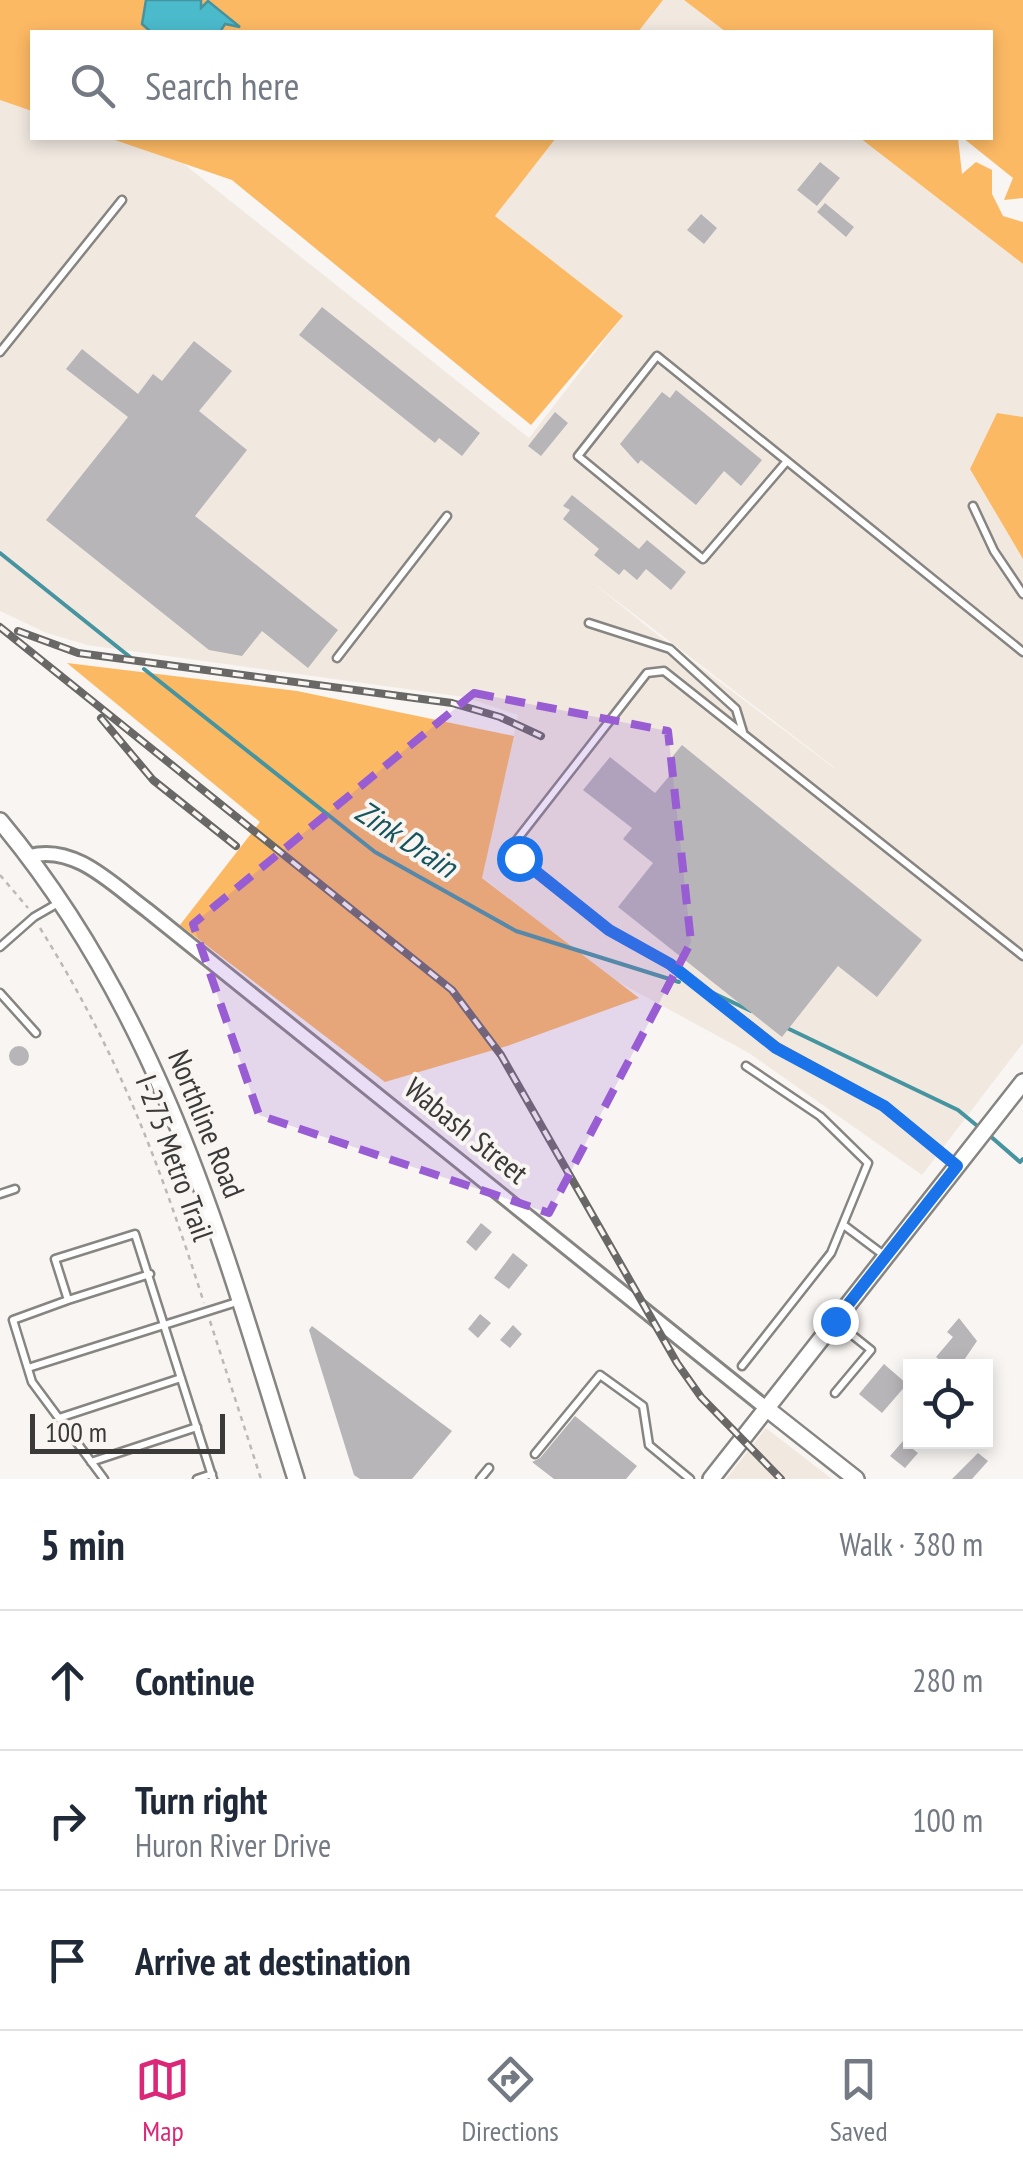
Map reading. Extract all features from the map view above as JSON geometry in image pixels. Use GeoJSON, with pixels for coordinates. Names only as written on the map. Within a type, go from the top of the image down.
{"type":"FeatureCollection","features":[{"type":"Feature","properties":{"kind":"street","name":"Northline Road"},"geometry":{"type":"LineString","coordinates":[[0,821],[62,902],[124,1005],[171,1101],[296,1479]]}},
{"type":"Feature","properties":{"kind":"street","name":"Wabash Street"},"geometry":{"type":"LineString","coordinates":[[30,856],[61,855],[84,864],[147,910],[856,1479]]}},
{"type":"Feature","properties":{"kind":"street"},"geometry":{"type":"LineString","coordinates":[[711,1479],[1023,1082]]}},
{"type":"Feature","properties":{"kind":"lane"},"geometry":{"type":"LineString","coordinates":[[0,352],[122,200]]}},
{"type":"Feature","properties":{"kind":"lane"},"geometry":{"type":"LineString","coordinates":[[788,461],[704,559],[578,456],[656,356],[788,461],[1023,652]]}},
{"type":"Feature","properties":{"kind":"lane"},"geometry":{"type":"LineString","coordinates":[[974,506],[994,551],[1023,594]]}},
{"type":"Feature","properties":{"kind":"lane"},"geometry":{"type":"LineString","coordinates":[[337,658],[446,516]]}},
{"type":"Feature","properties":{"kind":"lane"},"geometry":{"type":"LineString","coordinates":[[589,623],[670,649],[736,709],[744,734]]}},
{"type":"Feature","properties":{"kind":"lane"},"geometry":{"type":"LineString","coordinates":[[957,1166],[884,1106],[776,1048],[670,964],[609,930],[519,858],[512,846],[647,673],[664,671],[1023,956]]}},
{"type":"Feature","properties":{"kind":"lane"},"geometry":{"type":"LineString","coordinates":[[0,948],[34,917],[62,902]]}},
{"type":"Feature","properties":{"kind":"lane"},"geometry":{"type":"LineString","coordinates":[[0,993],[36,1033]]}},
{"type":"Feature","properties":{"kind":"lane"},"geometry":{"type":"LineString","coordinates":[[742,1366],[830,1253],[846,1226],[868,1163],[820,1116],[746,1066]]}},
{"type":"Feature","properties":{"kind":"lane"},"geometry":{"type":"LineString","coordinates":[[0,1194],[14,1188]]}},
{"type":"Feature","properties":{"kind":"lane"},"geometry":{"type":"LineString","coordinates":[[846,1226],[886,1257]]}},
{"type":"Feature","properties":{"kind":"lane"},"geometry":{"type":"LineString","coordinates":[[68,1300],[55,1259],[135,1234],[213,1476],[197,1479]]}},
{"type":"Feature","properties":{"kind":"lane"},"geometry":{"type":"LineString","coordinates":[[104,1479],[32,1382],[14,1320],[150,1274]]}},
{"type":"Feature","properties":{"kind":"lane"},"geometry":{"type":"LineString","coordinates":[[28,1368],[240,1301]]}},
{"type":"Feature","properties":{"kind":"lane"},"geometry":{"type":"LineString","coordinates":[[835,1321],[870,1350],[835,1393]]}},
{"type":"Feature","properties":{"kind":"lane"},"geometry":{"type":"LineString","coordinates":[[535,1454],[600,1375],[643,1406],[649,1445],[690,1479]]}},
{"type":"Feature","properties":{"kind":"lane"},"geometry":{"type":"LineString","coordinates":[[59,1418],[182,1378]]}},
{"type":"Feature","properties":{"kind":"lane"},"geometry":{"type":"LineString","coordinates":[[91,1462],[197,1427]]}},
{"type":"Feature","properties":{"kind":"lane"},"geometry":{"type":"LineString","coordinates":[[480,1479],[488,1468]]}},
{"type":"Feature","properties":{"kind":"path","name":"I-275 Metro Trail"},"geometry":{"type":"LineString","coordinates":[[0,875],[34,917],[86,1000],[125,1078],[157,1158],[262,1479]]}},
{"type":"Feature","properties":{"kind":"highlighted area"},"geometry":{"type":"Polygon","coordinates":[[[474,693],[668,731],[691,942],[549,1213],[259,1115],[193,924],[474,693]]]}},
{"type":"Feature","properties":{"kind":"shaded area"},"geometry":{"type":"Polygon","coordinates":[[[0,0],[663,0],[640,30],[30,30],[30,110],[0,100],[0,0]]]}},
{"type":"Feature","properties":{"kind":"shaded area"},"geometry":{"type":"Polygon","coordinates":[[[663,0],[684,0],[723,30],[640,30],[663,0]]]}},
{"type":"Feature","properties":{"kind":"shaded area"},"geometry":{"type":"Polygon","coordinates":[[[684,0],[1023,0],[1023,198],[1004,200],[1013,178],[966,140],[993,140],[993,30],[723,30],[684,0]]]}},
{"type":"Feature","properties":{"kind":"shaded area"},"geometry":{"type":"Polygon","coordinates":[[[0,17],[30,41],[30,140],[154,140],[529,438],[623,316],[495,216],[554,140],[863,140],[1023,264],[1023,1043],[922,1175],[749,1053],[611,978],[482,877],[518,715],[464,697],[87,645],[44,632],[0,611],[0,17]],[[588,579],[659,636],[834,767],[588,579]]]}},
{"type":"Feature","properties":{"kind":"shaded area"},"geometry":{"type":"Polygon","coordinates":[[[115,140],[554,140],[495,216],[623,316],[531,425],[232,180],[115,140]]]}},
{"type":"Feature","properties":{"kind":"shaded area"},"geometry":{"type":"Polygon","coordinates":[[[863,140],[958,140],[962,174],[976,162],[992,170],[992,194],[1003,216],[1023,222],[1023,264],[863,140]]]}},
{"type":"Feature","properties":{"kind":"shaded area"},"geometry":{"type":"Polygon","coordinates":[[[997,413],[1023,417],[1023,559],[970,469],[997,413]]]}},
{"type":"Feature","properties":{"kind":"shaded area"},"geometry":{"type":"Polygon","coordinates":[[[67,663],[297,691],[514,736],[482,878],[639,998],[507,1046],[385,1082],[180,925],[260,822],[67,663]]]}},
{"type":"Feature","properties":{"kind":"shaded area"},"geometry":{"type":"Polygon","coordinates":[[[766,1428],[832,1479],[726,1479],[766,1428]]]}},
{"type":"Feature","properties":{"kind":"water"},"geometry":{"type":"Polygon","coordinates":[[[146,0],[201,0],[201,8],[208,1],[240,27],[225,24],[221,30],[149,30],[142,24],[146,0]]]}},
{"type":"Feature","properties":{"kind":"building"},"geometry":{"type":"Polygon","coordinates":[[[820,162],[840,178],[817,206],[797,190],[820,162]]]}},
{"type":"Feature","properties":{"kind":"building"},"geometry":{"type":"Polygon","coordinates":[[[825,203],[854,227],[846,237],[817,212],[825,203]]]}},
{"type":"Feature","properties":{"kind":"building"},"geometry":{"type":"Polygon","coordinates":[[[701,214],[717,228],[704,244],[687,230],[701,214]]]}},
{"type":"Feature","properties":{"kind":"building"},"geometry":{"type":"Polygon","coordinates":[[[322,307],[480,433],[462,456],[439,438],[435,443],[299,335],[322,307]]]}},
{"type":"Feature","properties":{"kind":"building"},"geometry":{"type":"Polygon","coordinates":[[[194,341],[232,371],[199,411],[247,450],[195,516],[338,630],[308,668],[262,631],[242,656],[209,650],[46,520],[128,417],[66,369],[82,349],[138,394],[153,374],[162,381],[194,341]]]}},
{"type":"Feature","properties":{"kind":"building"},"geometry":{"type":"Polygon","coordinates":[[[676,390],[762,460],[741,486],[724,471],[696,505],[641,460],[638,464],[620,444],[662,392],[670,398],[676,390]]]}},
{"type":"Feature","properties":{"kind":"building"},"geometry":{"type":"Polygon","coordinates":[[[555,412],[568,423],[541,456],[528,446],[555,412]]]}},
{"type":"Feature","properties":{"kind":"building"},"geometry":{"type":"Polygon","coordinates":[[[572,495],[639,549],[647,540],[686,572],[671,590],[646,569],[637,580],[624,569],[619,575],[594,555],[599,549],[563,519],[570,510],[563,506],[572,495]]]}},
{"type":"Feature","properties":{"kind":"building"},"geometry":{"type":"Polygon","coordinates":[[[682,745],[922,940],[877,997],[838,966],[782,1037],[618,907],[653,863],[623,839],[632,828],[583,790],[610,757],[655,793],[676,768],[668,762],[682,745]]]}},
{"type":"Feature","properties":{"kind":"building"},"geometry":{"type":"Polygon","coordinates":[[[19,1046],[29,1056],[19,1066],[9,1056],[19,1046]]]}},
{"type":"Feature","properties":{"kind":"building"},"geometry":{"type":"Polygon","coordinates":[[[481,1223],[492,1232],[476,1251],[466,1242],[481,1223]]]}},
{"type":"Feature","properties":{"kind":"building"},"geometry":{"type":"Polygon","coordinates":[[[513,1253],[528,1265],[509,1289],[494,1278],[513,1253]]]}},
{"type":"Feature","properties":{"kind":"building"},"geometry":{"type":"Polygon","coordinates":[[[480,1314],[491,1323],[478,1338],[468,1329],[480,1314]]]}},
{"type":"Feature","properties":{"kind":"building"},"geometry":{"type":"Polygon","coordinates":[[[959,1318],[977,1341],[965,1359],[936,1357],[953,1337],[947,1332],[959,1318]]]}},
{"type":"Feature","properties":{"kind":"building"},"geometry":{"type":"Polygon","coordinates":[[[513,1325],[522,1334],[510,1348],[500,1340],[513,1325]]]}},
{"type":"Feature","properties":{"kind":"building"},"geometry":{"type":"Polygon","coordinates":[[[312,1326],[452,1431],[412,1479],[360,1479],[354,1475],[309,1330],[312,1326]]]}},
{"type":"Feature","properties":{"kind":"building"},"geometry":{"type":"Polygon","coordinates":[[[884,1364],[903,1381],[903,1389],[882,1413],[859,1394],[884,1364]]]}},
{"type":"Feature","properties":{"kind":"building"},"geometry":{"type":"Polygon","coordinates":[[[575,1416],[637,1466],[626,1479],[554,1479],[532,1462],[540,1458],[575,1416]]]}},
{"type":"Feature","properties":{"kind":"building"},"geometry":{"type":"Polygon","coordinates":[[[903,1441],[903,1449],[918,1453],[905,1468],[890,1456],[903,1441]]]}},
{"type":"Feature","properties":{"kind":"building"},"geometry":{"type":"Polygon","coordinates":[[[978,1453],[988,1461],[972,1479],[952,1479],[978,1453]]]}},
{"type":"Feature","properties":{"kind":"waterway","name":"Zink Drain"},"geometry":{"type":"LineString","coordinates":[[0,553],[130,657]]}},
{"type":"Feature","properties":{"kind":"waterway","name":"Zink Drain"},"geometry":{"type":"LineString","coordinates":[[144,669],[375,852],[516,931],[679,982]]}},
{"type":"Feature","properties":{"kind":"waterway","name":"Zink Drain"},"geometry":{"type":"LineString","coordinates":[[711,992],[751,1011]]}},
{"type":"Feature","properties":{"kind":"waterway","name":"Zink Drain"},"geometry":{"type":"LineString","coordinates":[[787,1028],[958,1110],[981,1129]]}},
{"type":"Feature","properties":{"kind":"waterway","name":"Zink Drain"},"geometry":{"type":"LineString","coordinates":[[989,1135],[1020,1162],[1023,1159]]}},
{"type":"Feature","properties":{"kind":"railway"},"geometry":{"type":"LineString","coordinates":[[0,627],[452,990],[501,1055],[677,1363],[701,1397],[781,1479]]}},
{"type":"Feature","properties":{"kind":"railway"},"geometry":{"type":"LineString","coordinates":[[18,631],[78,653],[452,703],[500,717],[541,736]]}},
{"type":"Feature","properties":{"kind":"railway"},"geometry":{"type":"LineString","coordinates":[[101,718],[153,780],[236,846]]}},
{"type":"Feature","properties":{"kind":"route"},"geometry":{"type":"LineString","coordinates":[[519,858],[609,930],[670,964],[776,1048],[884,1106],[957,1166],[835,1321]]}}]}
